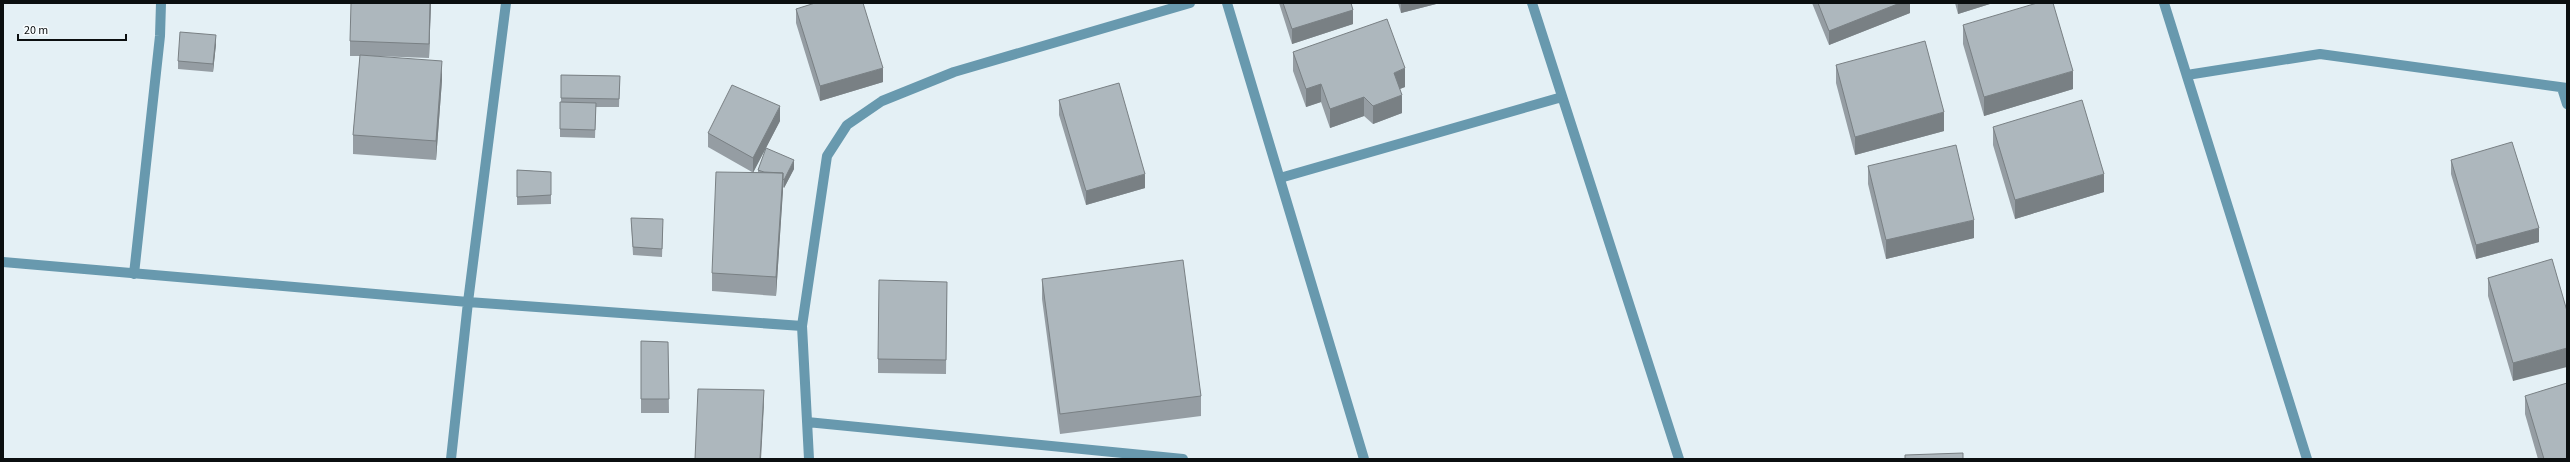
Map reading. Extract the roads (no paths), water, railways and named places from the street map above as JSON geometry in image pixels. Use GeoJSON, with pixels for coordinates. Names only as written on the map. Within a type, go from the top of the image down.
{"type":"FeatureCollection","features":[{"type":"Feature","properties":{"kind":"street"},"geometry":{"type":"LineString","coordinates":[[134,274],[159,44],[161,3]]}},
{"type":"Feature","properties":{"kind":"street"},"geometry":{"type":"LineString","coordinates":[[451,459],[468,302],[506,3]]}},
{"type":"Feature","properties":{"kind":"street"},"geometry":{"type":"LineString","coordinates":[[809,459],[802,326],[827,156],[847,125],[882,101],[954,72],[1190,3]]}},
{"type":"Feature","properties":{"kind":"street"},"geometry":{"type":"LineString","coordinates":[[1227,3],[1364,459]]}},
{"type":"Feature","properties":{"kind":"street"},"geometry":{"type":"LineString","coordinates":[[1532,3],[1679,459]]}},
{"type":"Feature","properties":{"kind":"street"},"geometry":{"type":"LineString","coordinates":[[2164,3],[2306,459]]}},
{"type":"Feature","properties":{"kind":"street"},"geometry":{"type":"LineString","coordinates":[[2187,75],[2320,54],[2565,88],[2567,104]]}},
{"type":"Feature","properties":{"kind":"street"},"geometry":{"type":"LineString","coordinates":[[1280,178],[1562,97]]}},
{"type":"Feature","properties":{"kind":"street"},"geometry":{"type":"LineString","coordinates":[[3,262],[468,302],[802,326]]}},
{"type":"Feature","properties":{"kind":"street"},"geometry":{"type":"LineString","coordinates":[[807,422],[1183,459]]}}]}
